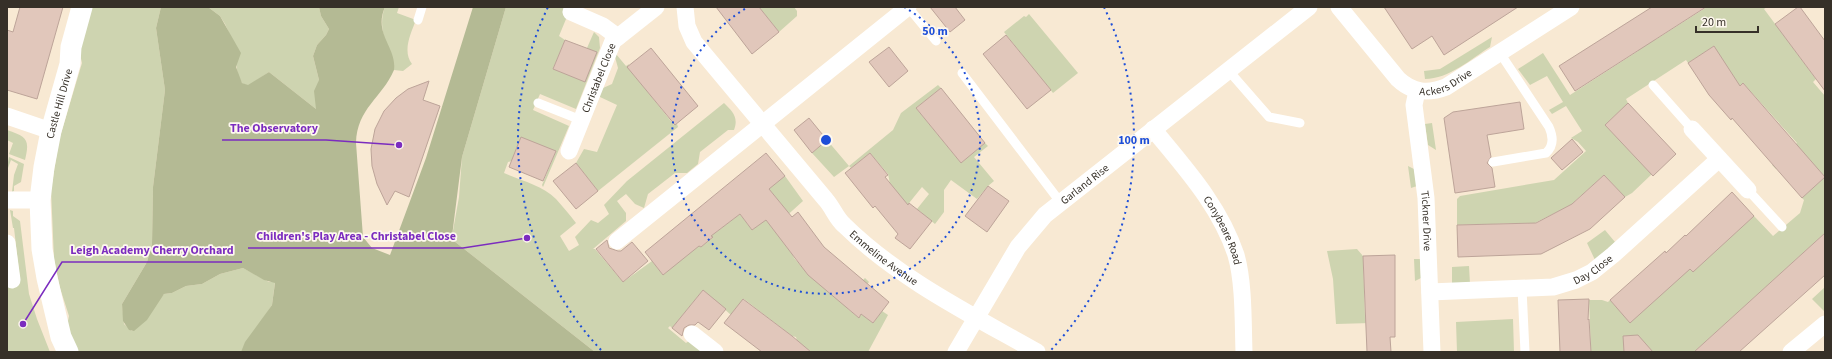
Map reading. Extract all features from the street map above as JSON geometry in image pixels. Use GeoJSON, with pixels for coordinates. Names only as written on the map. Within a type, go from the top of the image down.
{"type":"FeatureCollection","features":[{"type":"Feature","properties":{"kind":"street","name":"Castle Hill Drive"},"geometry":{"type":"LineString","coordinates":[[68,352],[60,337],[47,278],[42,242],[40,200],[44,167],[51,131],[70,64],[71,47],[82,7]]}},
{"type":"Feature","properties":{"kind":"street","name":"Christabel Close"},"geometry":{"type":"LineString","coordinates":[[569,151],[613,41],[656,7]]}},
{"type":"Feature","properties":{"kind":"street","name":"Emmeline Avenue"},"geometry":{"type":"LineString","coordinates":[[685,7],[687,26],[694,42],[830,204],[836,216],[844,225],[873,252],[898,271],[976,318],[1037,352]]}},
{"type":"Feature","properties":{"kind":"street"},"geometry":{"type":"LineString","coordinates":[[617,242],[908,7]]}},
{"type":"Feature","properties":{"kind":"street","name":"Garland Rise"},"geometry":{"type":"LineString","coordinates":[[956,352],[1018,247],[1045,215],[1309,7]]}},
{"type":"Feature","properties":{"kind":"street","name":"Ackers Drive"},"geometry":{"type":"LineString","coordinates":[[1339,7],[1393,74],[1406,86],[1417,91],[1426,92],[1446,87],[1571,7]]}},
{"type":"Feature","properties":{"kind":"street","name":"Christabel Close"},"geometry":{"type":"LineString","coordinates":[[571,12],[603,26],[618,37]]}},
{"type":"Feature","properties":{"kind":"street","name":"Tickner Drive"},"geometry":{"type":"LineString","coordinates":[[1417,91],[1414,105],[1425,181],[1432,352]]}},
{"type":"Feature","properties":{"kind":"street"},"geometry":{"type":"LineString","coordinates":[[7,116],[51,131]]}},
{"type":"Feature","properties":{"kind":"street","name":"Conybeare Road"},"geometry":{"type":"LineString","coordinates":[[1153,129],[1208,199],[1222,221],[1230,239],[1236,256],[1242,300],[1244,352]]}},
{"type":"Feature","properties":{"kind":"street"},"geometry":{"type":"LineString","coordinates":[[1692,129],[1748,190]]}},
{"type":"Feature","properties":{"kind":"street","name":"Day Close"},"geometry":{"type":"LineString","coordinates":[[1430,292],[1522,289],[1559,286],[1576,280],[1592,272],[1613,255],[1719,159]]}},
{"type":"Feature","properties":{"kind":"street"},"geometry":{"type":"LineString","coordinates":[[7,200],[40,200]]}},
{"type":"Feature","properties":{"kind":"street"},"geometry":{"type":"LineString","coordinates":[[7,243],[12,280]]}},
{"type":"Feature","properties":{"kind":"street"},"geometry":{"type":"LineString","coordinates":[[1791,352],[1825,324]]}},
{"type":"Feature","properties":{"kind":"street"},"geometry":{"type":"LineString","coordinates":[[692,334],[715,352]]}},
{"type":"Feature","properties":{"kind":"lane"},"geometry":{"type":"LineString","coordinates":[[418,20],[422,7]]}},
{"type":"Feature","properties":{"kind":"lane"},"geometry":{"type":"LineString","coordinates":[[908,7],[936,42]]}},
{"type":"Feature","properties":{"kind":"lane"},"geometry":{"type":"LineString","coordinates":[[1493,162],[1546,153],[1550,149],[1552,141],[1549,128],[1500,53]]}},
{"type":"Feature","properties":{"kind":"lane"},"geometry":{"type":"LineString","coordinates":[[1228,70],[1269,117],[1300,124]]}},
{"type":"Feature","properties":{"kind":"lane"},"geometry":{"type":"LineString","coordinates":[[962,73],[1060,203]]}},
{"type":"Feature","properties":{"kind":"lane"},"geometry":{"type":"LineString","coordinates":[[1653,85],[1692,129]]}},
{"type":"Feature","properties":{"kind":"lane","name":"Christabel Close"},"geometry":{"type":"LineString","coordinates":[[538,103],[581,120]]}},
{"type":"Feature","properties":{"kind":"lane"},"geometry":{"type":"LineString","coordinates":[[1748,190],[1782,227]]}},
{"type":"Feature","properties":{"kind":"lane"},"geometry":{"type":"LineString","coordinates":[[1522,289],[1525,352]]}},
{"type":"Feature","properties":{"kind":"green space"},"geometry":{"type":"Polygon","coordinates":[[[90,7],[161,7],[156,28],[165,90],[153,187],[152,244],[147,262],[122,304],[124,324],[132,331],[164,294],[172,293],[186,286],[202,284],[220,274],[243,268],[269,282],[275,282],[272,305],[241,352],[74,352],[65,336],[69,316],[60,288],[54,259],[51,190],[59,140],[82,63],[77,42],[90,7]]]}},
{"type":"Feature","properties":{"kind":"green space"},"geometry":{"type":"Polygon","coordinates":[[[161,7],[208,7],[220,16],[241,53],[236,67],[242,83],[248,85],[269,72],[316,109],[314,91],[319,80],[313,56],[317,45],[329,29],[321,16],[319,7],[385,7],[382,17],[383,33],[392,54],[394,70],[389,80],[365,112],[357,131],[356,143],[363,237],[372,248],[390,255],[426,158],[473,7],[506,7],[462,157],[452,236],[454,241],[595,352],[241,352],[245,342],[272,305],[275,283],[264,280],[243,268],[220,274],[202,284],[186,286],[172,293],[164,294],[147,320],[134,331],[129,330],[123,321],[122,304],[147,262],[152,244],[153,187],[165,90],[156,28],[161,7]]]}},
{"type":"Feature","properties":{"kind":"green space"},"geometry":{"type":"Polygon","coordinates":[[[208,7],[319,7],[321,16],[329,29],[317,45],[313,56],[319,80],[316,109],[269,72],[248,86],[242,83],[238,76],[232,39],[220,16],[208,7]]]}},
{"type":"Feature","properties":{"kind":"green space"},"geometry":{"type":"Polygon","coordinates":[[[385,7],[399,7],[397,13],[416,20],[408,42],[409,59],[412,64],[403,71],[394,70],[394,65],[382,29],[385,7]]]}},
{"type":"Feature","properties":{"kind":"green space"},"geometry":{"type":"Polygon","coordinates":[[[506,7],[571,7],[559,36],[565,40],[553,69],[587,48],[594,32],[599,37],[600,48],[576,109],[540,94],[533,110],[569,126],[543,187],[542,185],[556,151],[508,162],[504,173],[544,190],[556,199],[569,214],[576,223],[560,236],[569,251],[579,245],[575,237],[591,220],[598,223],[609,214],[604,205],[627,181],[724,103],[734,115],[736,121],[734,130],[728,130],[700,152],[698,164],[687,173],[675,173],[648,194],[644,208],[635,204],[626,194],[617,201],[626,213],[626,221],[593,249],[595,249],[623,282],[652,261],[663,275],[698,244],[701,247],[712,238],[711,233],[715,233],[740,214],[752,230],[783,206],[768,189],[785,176],[803,201],[782,220],[794,258],[841,303],[861,278],[863,280],[865,278],[869,282],[848,309],[859,318],[861,314],[873,323],[882,311],[888,315],[868,352],[811,352],[797,341],[796,337],[792,336],[744,299],[731,315],[703,290],[672,328],[670,326],[668,328],[686,343],[689,341],[703,352],[595,352],[454,241],[452,236],[459,197],[462,157],[506,7]]]}},
{"type":"Feature","properties":{"kind":"green space"},"geometry":{"type":"Polygon","coordinates":[[[759,7],[794,7],[797,11],[797,16],[779,32],[759,7]]]}},
{"type":"Feature","properties":{"kind":"green space"},"geometry":{"type":"Polygon","coordinates":[[[1707,7],[1767,7],[1764,9],[1816,79],[1813,82],[1825,96],[1825,177],[1799,149],[1776,169],[1772,165],[1797,143],[1743,83],[1734,91],[1714,46],[1688,63],[1686,60],[1626,99],[1628,103],[1605,125],[1652,174],[1632,193],[1625,197],[1604,175],[1575,201],[1591,218],[1569,206],[1535,223],[1529,249],[1528,223],[1457,225],[1457,199],[1460,196],[1554,180],[1586,151],[1578,142],[1571,138],[1582,131],[1566,106],[1552,114],[1549,110],[1563,102],[1547,76],[1530,85],[1518,69],[1543,53],[1570,95],[1638,51],[1631,41],[1644,23],[1655,40],[1707,7]]]}},
{"type":"Feature","properties":{"kind":"green space"},"geometry":{"type":"Polygon","coordinates":[[[1029,14],[1078,73],[1053,93],[1004,32],[1024,16],[1026,17],[1029,14]]]}},
{"type":"Feature","properties":{"kind":"green space"},"geometry":{"type":"Polygon","coordinates":[[[1492,37],[1490,47],[1459,68],[1443,76],[1425,79],[1424,71],[1440,69],[1492,37]]]}},
{"type":"Feature","properties":{"kind":"green space"},"geometry":{"type":"Polygon","coordinates":[[[616,54],[626,66],[629,64],[628,67],[674,125],[677,124],[678,127],[598,191],[576,163],[584,149],[597,152],[617,105],[600,97],[599,95],[603,88],[612,84],[618,68],[615,57],[616,54]]]}},
{"type":"Feature","properties":{"kind":"green space"},"geometry":{"type":"Polygon","coordinates":[[[938,85],[941,88],[916,108],[961,163],[985,143],[988,146],[974,157],[994,181],[977,199],[951,180],[944,190],[944,212],[935,224],[917,209],[929,194],[922,187],[897,218],[888,174],[870,153],[851,168],[849,166],[893,130],[901,113],[938,85]]]}},
{"type":"Feature","properties":{"kind":"green space"},"geometry":{"type":"Polygon","coordinates":[[[1432,123],[1436,150],[1428,145],[1425,124],[1432,123]]]}},
{"type":"Feature","properties":{"kind":"green space"},"geometry":{"type":"Polygon","coordinates":[[[7,130],[23,137],[27,143],[25,160],[9,154],[13,143],[7,140],[7,130]]]}},
{"type":"Feature","properties":{"kind":"green space"},"geometry":{"type":"Polygon","coordinates":[[[827,140],[849,166],[834,177],[812,153],[827,140]]]}},
{"type":"Feature","properties":{"kind":"green space"},"geometry":{"type":"Polygon","coordinates":[[[9,157],[24,164],[21,182],[14,186],[14,191],[12,192],[14,175],[18,164],[11,160],[8,168],[9,157]]]}},
{"type":"Feature","properties":{"kind":"green space"},"geometry":{"type":"Polygon","coordinates":[[[1408,166],[1414,169],[1417,186],[1411,188],[1408,166]]]}},
{"type":"Feature","properties":{"kind":"green space"},"geometry":{"type":"Polygon","coordinates":[[[1825,177],[1825,233],[1694,352],[1591,352],[1589,300],[1602,300],[1608,302],[1610,300],[1630,322],[1686,265],[1693,271],[1754,216],[1773,236],[1800,213],[1804,200],[1802,198],[1825,177]]]}},
{"type":"Feature","properties":{"kind":"green space"},"geometry":{"type":"Polygon","coordinates":[[[10,210],[13,211],[13,216],[20,221],[29,294],[50,352],[7,352],[7,282],[20,280],[14,228],[10,210]]]}},
{"type":"Feature","properties":{"kind":"green space"},"geometry":{"type":"Polygon","coordinates":[[[1605,230],[1615,242],[1595,260],[1587,243],[1605,230]]]}},
{"type":"Feature","properties":{"kind":"green space"},"geometry":{"type":"Polygon","coordinates":[[[1357,249],[1363,256],[1365,318],[1371,318],[1371,323],[1336,324],[1333,279],[1327,251],[1357,249]]]}},
{"type":"Feature","properties":{"kind":"green space"},"geometry":{"type":"Polygon","coordinates":[[[1414,259],[1420,259],[1421,278],[1415,281],[1414,259]]]}},
{"type":"Feature","properties":{"kind":"green space"},"geometry":{"type":"Polygon","coordinates":[[[1469,266],[1470,284],[1452,285],[1452,267],[1469,266]]]}},
{"type":"Feature","properties":{"kind":"green space"},"geometry":{"type":"Polygon","coordinates":[[[1825,287],[1825,310],[1824,311],[1812,299],[1825,287]]]}},
{"type":"Feature","properties":{"kind":"green space"},"geometry":{"type":"Polygon","coordinates":[[[1513,319],[1514,352],[1457,352],[1456,322],[1513,319]]]}},
{"type":"Feature","properties":{"kind":"building"},"geometry":{"type":"Polygon","coordinates":[[[20,7],[63,7],[37,99],[7,90],[7,30],[13,32],[20,7]]]}},
{"type":"Feature","properties":{"kind":"building"},"geometry":{"type":"Polygon","coordinates":[[[716,7],[759,7],[779,32],[752,54],[716,7]]]}},
{"type":"Feature","properties":{"kind":"building"},"geometry":{"type":"Polygon","coordinates":[[[930,7],[955,7],[965,20],[950,32],[930,7]]]}},
{"type":"Feature","properties":{"kind":"building"},"geometry":{"type":"Polygon","coordinates":[[[1384,7],[1518,7],[1444,55],[1432,36],[1412,49],[1384,7]]]}},
{"type":"Feature","properties":{"kind":"building"},"geometry":{"type":"Polygon","coordinates":[[[1652,7],[1706,7],[1575,91],[1559,66],[1652,7]]]}},
{"type":"Feature","properties":{"kind":"building"},"geometry":{"type":"Polygon","coordinates":[[[1800,7],[1825,41],[1825,91],[1775,24],[1800,7]]]}},
{"type":"Feature","properties":{"kind":"building"},"geometry":{"type":"Polygon","coordinates":[[[1006,35],[1051,90],[1027,109],[983,54],[1006,35]]]}},
{"type":"Feature","properties":{"kind":"building"},"geometry":{"type":"Polygon","coordinates":[[[565,40],[597,52],[585,82],[553,69],[565,40]]]}},
{"type":"Feature","properties":{"kind":"building"},"geometry":{"type":"Polygon","coordinates":[[[1714,46],[1740,86],[1743,83],[1825,177],[1802,198],[1732,118],[1731,120],[1709,95],[1688,63],[1714,46]]]}},
{"type":"Feature","properties":{"kind":"building"},"geometry":{"type":"Polygon","coordinates":[[[889,47],[908,71],[889,87],[869,62],[889,47]]]}},
{"type":"Feature","properties":{"kind":"building"},"geometry":{"type":"Polygon","coordinates":[[[651,48],[698,106],[675,125],[627,67],[651,48]]]}},
{"type":"Feature","properties":{"kind":"building"},"geometry":{"type":"Polygon","coordinates":[[[429,81],[423,100],[440,106],[409,197],[395,191],[387,205],[377,184],[372,166],[371,149],[375,129],[384,111],[396,98],[408,89],[429,81]]]}},
{"type":"Feature","properties":{"kind":"building"},"geometry":{"type":"Polygon","coordinates":[[[941,88],[985,143],[961,163],[916,108],[941,88]]]}},
{"type":"Feature","properties":{"kind":"building"},"geometry":{"type":"Polygon","coordinates":[[[1520,102],[1524,129],[1487,135],[1491,157],[1487,163],[1492,168],[1495,187],[1455,193],[1444,118],[1453,112],[1520,102]]]}},
{"type":"Feature","properties":{"kind":"building"},"geometry":{"type":"Polygon","coordinates":[[[1628,103],[1676,154],[1653,176],[1605,125],[1628,103]]]}},
{"type":"Feature","properties":{"kind":"building"},"geometry":{"type":"Polygon","coordinates":[[[809,118],[827,140],[812,153],[794,130],[809,118]]]}},
{"type":"Feature","properties":{"kind":"building"},"geometry":{"type":"Polygon","coordinates":[[[521,137],[556,151],[543,181],[509,167],[521,137]]]}},
{"type":"Feature","properties":{"kind":"building"},"geometry":{"type":"Polygon","coordinates":[[[1572,139],[1583,152],[1562,170],[1551,158],[1572,139]]]}},
{"type":"Feature","properties":{"kind":"building"},"geometry":{"type":"Polygon","coordinates":[[[766,153],[785,176],[769,189],[792,217],[798,212],[824,247],[889,302],[873,323],[861,314],[859,318],[808,275],[766,220],[752,230],[740,214],[711,236],[713,237],[701,247],[699,246],[663,275],[645,252],[766,153]]]}},
{"type":"Feature","properties":{"kind":"building"},"geometry":{"type":"Polygon","coordinates":[[[870,153],[888,175],[885,177],[908,205],[909,203],[932,221],[910,249],[895,238],[898,234],[875,206],[873,208],[845,173],[870,153]]]}},
{"type":"Feature","properties":{"kind":"building"},"geometry":{"type":"Polygon","coordinates":[[[576,163],[598,191],[576,209],[553,181],[576,163]]]}},
{"type":"Feature","properties":{"kind":"building"},"geometry":{"type":"Polygon","coordinates":[[[1604,175],[1625,197],[1590,229],[1541,254],[1458,257],[1457,225],[1536,223],[1572,204],[1604,175]]]}},
{"type":"Feature","properties":{"kind":"building"},"geometry":{"type":"Polygon","coordinates":[[[988,186],[1009,201],[987,232],[965,216],[988,186]]]}},
{"type":"Feature","properties":{"kind":"building"},"geometry":{"type":"Polygon","coordinates":[[[1732,192],[1754,216],[1693,272],[1690,269],[1630,323],[1610,300],[1665,251],[1666,253],[1685,235],[1686,236],[1732,192]]]}},
{"type":"Feature","properties":{"kind":"building"},"geometry":{"type":"Polygon","coordinates":[[[1825,233],[1825,275],[1739,352],[1694,352],[1825,233]]]}},
{"type":"Feature","properties":{"kind":"building"},"geometry":{"type":"Polygon","coordinates":[[[607,240],[609,248],[618,251],[621,251],[632,242],[648,261],[623,282],[596,249],[607,240]]]}},
{"type":"Feature","properties":{"kind":"building"},"geometry":{"type":"Polygon","coordinates":[[[1395,255],[1395,337],[1390,337],[1391,352],[1367,352],[1363,256],[1395,255]]]}},
{"type":"Feature","properties":{"kind":"building"},"geometry":{"type":"Polygon","coordinates":[[[703,290],[726,309],[709,330],[698,322],[695,325],[689,325],[684,328],[682,336],[672,328],[703,290]]]}},
{"type":"Feature","properties":{"kind":"building"},"geometry":{"type":"Polygon","coordinates":[[[743,299],[811,352],[762,352],[724,323],[743,299]]]}},
{"type":"Feature","properties":{"kind":"building"},"geometry":{"type":"Polygon","coordinates":[[[1589,299],[1588,320],[1589,319],[1591,352],[1560,352],[1558,300],[1589,299]]]}},
{"type":"Feature","properties":{"kind":"building"},"geometry":{"type":"Polygon","coordinates":[[[1638,335],[1653,352],[1624,352],[1623,336],[1638,335]]]}},
{"type":"Feature","properties":{"kind":"place","name":"The Observatory"},"geometry":{"type":"Point","coordinates":[399,145]}},
{"type":"Feature","properties":{"kind":"place","name":"Children's Play Area - Christabel Close"},"geometry":{"type":"Point","coordinates":[527,238]}},
{"type":"Feature","properties":{"kind":"place","name":"Leigh Academy Cherry Orchard"},"geometry":{"type":"Point","coordinates":[23,324]}}]}
